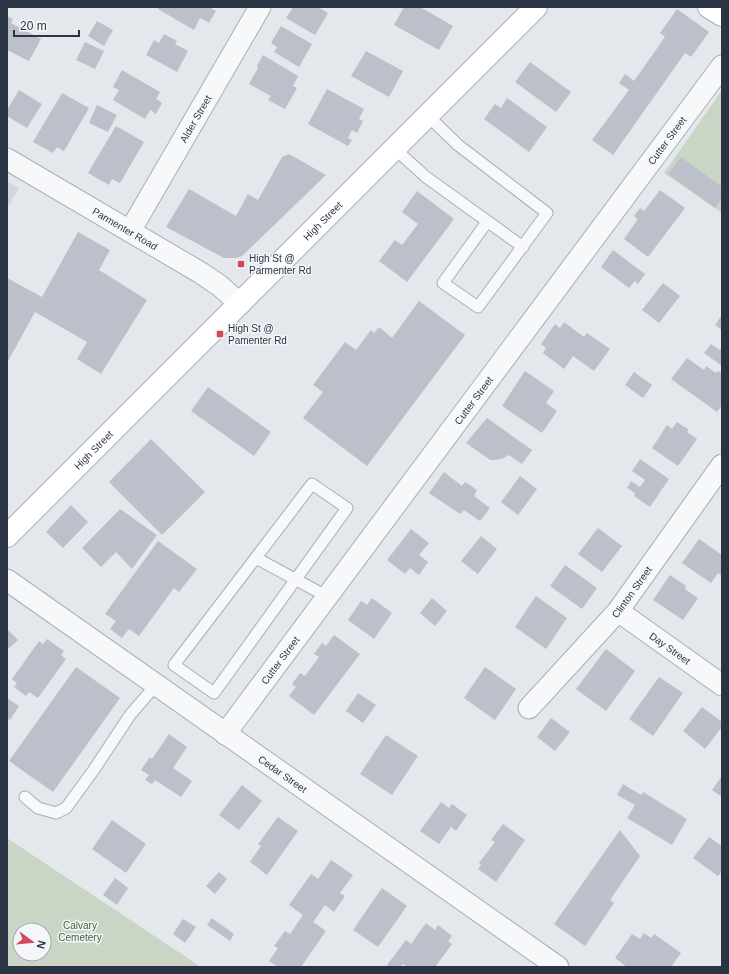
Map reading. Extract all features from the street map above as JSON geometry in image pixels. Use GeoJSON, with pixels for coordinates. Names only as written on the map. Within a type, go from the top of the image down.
{"type":"FeatureCollection","features":[{"type":"Feature","properties":{"kind":"main road","name":"High Street"},"geometry":{"type":"LineString","coordinates":[[7,536],[536,7]]}},
{"type":"Feature","properties":{"kind":"main road"},"geometry":{"type":"LineString","coordinates":[[512,31],[552,7]]}},
{"type":"Feature","properties":{"kind":"main road"},"geometry":{"type":"LineString","coordinates":[[709,7],[722,15]]}},
{"type":"Feature","properties":{"kind":"street","name":"Alder Street"},"geometry":{"type":"LineString","coordinates":[[130,230],[260,7]]}},
{"type":"Feature","properties":{"kind":"street","name":"Cutter Street"},"geometry":{"type":"LineString","coordinates":[[225,734],[722,66]]}},
{"type":"Feature","properties":{"kind":"street","name":"Parmenter Road"},"geometry":{"type":"LineString","coordinates":[[7,159],[130,230],[213,281],[240,304]]}},
{"type":"Feature","properties":{"kind":"street","name":"Clinton Street"},"geometry":{"type":"LineString","coordinates":[[529,708],[618,611],[722,465]]}},
{"type":"Feature","properties":{"kind":"street","name":"Cedar Street"},"geometry":{"type":"LineString","coordinates":[[7,580],[558,967]]}},
{"type":"Feature","properties":{"kind":"street","name":"Day Street"},"geometry":{"type":"LineString","coordinates":[[618,611],[722,685]]}},
{"type":"Feature","properties":{"kind":"lane"},"geometry":{"type":"LineString","coordinates":[[428,116],[458,145],[547,213],[478,307],[443,283],[487,222]]}},
{"type":"Feature","properties":{"kind":"lane"},"geometry":{"type":"LineString","coordinates":[[394,149],[426,177],[523,247]]}},
{"type":"Feature","properties":{"kind":"lane"},"geometry":{"type":"LineString","coordinates":[[312,484],[348,508],[214,693],[174,665],[256,558],[312,484]]}},
{"type":"Feature","properties":{"kind":"lane"},"geometry":{"type":"LineString","coordinates":[[256,558],[328,597]]}},
{"type":"Feature","properties":{"kind":"lane"},"geometry":{"type":"LineString","coordinates":[[25,797],[38,808],[56,813],[66,808],[130,715],[156,685]]}},
{"type":"Feature","properties":{"kind":"shaded area"},"geometry":{"type":"Polygon","coordinates":[[[7,181],[19,188],[7,208],[7,181]]]}},
{"type":"Feature","properties":{"kind":"green space"},"geometry":{"type":"Polygon","coordinates":[[[722,90],[722,213],[664,173],[722,90]]]}},
{"type":"Feature","properties":{"kind":"green space","name":"Calvary Cemetery"},"geometry":{"type":"Polygon","coordinates":[[[7,838],[201,967],[7,967],[7,838]]]}},
{"type":"Feature","properties":{"kind":"building"},"geometry":{"type":"Polygon","coordinates":[[[159,7],[209,7],[216,11],[209,23],[200,18],[194,30],[158,9],[159,7]]]}},
{"type":"Feature","properties":{"kind":"building"},"geometry":{"type":"Polygon","coordinates":[[[293,7],[318,7],[328,13],[315,35],[286,18],[293,7]]]}},
{"type":"Feature","properties":{"kind":"building"},"geometry":{"type":"Polygon","coordinates":[[[404,7],[420,7],[453,26],[439,50],[394,25],[404,7]]]}},
{"type":"Feature","properties":{"kind":"building"},"geometry":{"type":"Polygon","coordinates":[[[677,9],[709,32],[691,57],[685,53],[613,155],[592,140],[629,90],[619,83],[625,74],[634,81],[665,37],[660,33],[677,9]]]}},
{"type":"Feature","properties":{"kind":"building"},"geometry":{"type":"Polygon","coordinates":[[[7,16],[13,19],[11,23],[41,39],[29,61],[7,50],[7,16]]]}},
{"type":"Feature","properties":{"kind":"building"},"geometry":{"type":"Polygon","coordinates":[[[97,21],[113,30],[104,46],[88,36],[97,21]]]}},
{"type":"Feature","properties":{"kind":"building"},"geometry":{"type":"Polygon","coordinates":[[[281,26],[312,44],[299,67],[274,52],[277,47],[271,43],[281,26]]]}},
{"type":"Feature","properties":{"kind":"building"},"geometry":{"type":"Polygon","coordinates":[[[164,34],[177,41],[175,44],[188,51],[177,72],[146,55],[154,40],[159,43],[164,34]]]}},
{"type":"Feature","properties":{"kind":"building"},"geometry":{"type":"Polygon","coordinates":[[[85,42],[104,51],[95,69],[76,60],[85,42]]]}},
{"type":"Feature","properties":{"kind":"building"},"geometry":{"type":"Polygon","coordinates":[[[366,51],[403,71],[389,97],[351,76],[366,51]]]}},
{"type":"Feature","properties":{"kind":"building"},"geometry":{"type":"Polygon","coordinates":[[[263,55],[298,76],[293,86],[297,88],[285,109],[268,100],[271,96],[249,84],[263,55]]]}},
{"type":"Feature","properties":{"kind":"building"},"geometry":{"type":"Polygon","coordinates":[[[530,62],[571,92],[556,112],[515,82],[530,62]]]}},
{"type":"Feature","properties":{"kind":"building"},"geometry":{"type":"Polygon","coordinates":[[[122,70],[160,92],[156,99],[162,103],[156,114],[150,110],[145,119],[113,100],[119,90],[113,87],[122,70]]]}},
{"type":"Feature","properties":{"kind":"building"},"geometry":{"type":"Polygon","coordinates":[[[327,89],[364,109],[359,119],[363,121],[357,133],[352,130],[348,138],[352,140],[348,146],[308,124],[327,89]]]}},
{"type":"Feature","properties":{"kind":"building"},"geometry":{"type":"Polygon","coordinates":[[[19,90],[42,104],[27,128],[7,116],[7,110],[19,90]]]}},
{"type":"Feature","properties":{"kind":"building"},"geometry":{"type":"Polygon","coordinates":[[[62,93],[89,108],[64,151],[57,147],[53,153],[33,142],[62,93]]]}},
{"type":"Feature","properties":{"kind":"building"},"geometry":{"type":"Polygon","coordinates":[[[507,98],[547,127],[529,152],[484,119],[495,104],[501,108],[507,98]]]}},
{"type":"Feature","properties":{"kind":"building"},"geometry":{"type":"Polygon","coordinates":[[[97,105],[117,115],[108,132],[89,123],[97,105]]]}},
{"type":"Feature","properties":{"kind":"building"},"geometry":{"type":"Polygon","coordinates":[[[116,126],[144,142],[120,183],[112,179],[109,185],[88,173],[116,126]]]}},
{"type":"Feature","properties":{"kind":"building"},"geometry":{"type":"Polygon","coordinates":[[[289,154],[326,175],[242,256],[236,258],[224,258],[166,227],[189,189],[236,216],[248,194],[258,200],[282,157],[289,154]]]}},
{"type":"Feature","properties":{"kind":"building"},"geometry":{"type":"Polygon","coordinates":[[[681,157],[722,187],[722,198],[715,208],[668,174],[681,157]]]}},
{"type":"Feature","properties":{"kind":"building"},"geometry":{"type":"Polygon","coordinates":[[[660,190],[685,208],[648,257],[624,239],[638,219],[634,216],[640,208],[644,211],[660,190]]]}},
{"type":"Feature","properties":{"kind":"building"},"geometry":{"type":"Polygon","coordinates":[[[417,191],[454,219],[407,282],[379,261],[395,240],[402,245],[418,224],[402,212],[417,191]]]}},
{"type":"Feature","properties":{"kind":"building"},"geometry":{"type":"Polygon","coordinates":[[[78,232],[110,250],[99,270],[147,300],[101,374],[77,359],[87,342],[35,312],[7,363],[7,278],[42,297],[78,232]]]}},
{"type":"Feature","properties":{"kind":"building"},"geometry":{"type":"Polygon","coordinates":[[[613,250],[645,274],[638,284],[635,281],[629,288],[601,267],[613,250]]]}},
{"type":"Feature","properties":{"kind":"building"},"geometry":{"type":"Polygon","coordinates":[[[663,283],[680,296],[659,323],[642,310],[663,283]]]}},
{"type":"Feature","properties":{"kind":"building"},"geometry":{"type":"Polygon","coordinates":[[[419,301],[465,335],[367,466],[303,418],[323,392],[313,385],[345,342],[356,350],[371,330],[374,333],[379,327],[392,338],[419,301]]]}},
{"type":"Feature","properties":{"kind":"building"},"geometry":{"type":"Polygon","coordinates":[[[722,315],[722,330],[715,325],[722,315]]]}},
{"type":"Feature","properties":{"kind":"building"},"geometry":{"type":"Polygon","coordinates":[[[564,322],[584,337],[587,333],[610,349],[594,371],[573,356],[564,369],[543,353],[546,348],[541,344],[555,324],[560,328],[564,322]]]}},
{"type":"Feature","properties":{"kind":"building"},"geometry":{"type":"Polygon","coordinates":[[[711,344],[720,350],[722,347],[722,366],[704,353],[711,344]]]}},
{"type":"Feature","properties":{"kind":"building"},"geometry":{"type":"Polygon","coordinates":[[[687,358],[704,370],[706,366],[716,373],[718,371],[722,373],[722,405],[717,412],[671,379],[687,358]]]}},
{"type":"Feature","properties":{"kind":"building"},"geometry":{"type":"Polygon","coordinates":[[[525,371],[554,391],[546,403],[557,411],[542,433],[502,406],[525,371]]]}},
{"type":"Feature","properties":{"kind":"building"},"geometry":{"type":"Polygon","coordinates":[[[634,372],[652,385],[643,398],[625,385],[634,372]]]}},
{"type":"Feature","properties":{"kind":"building"},"geometry":{"type":"Polygon","coordinates":[[[208,387],[271,432],[254,456],[191,411],[208,387]]]}},
{"type":"Feature","properties":{"kind":"building"},"geometry":{"type":"Polygon","coordinates":[[[487,418],[532,450],[522,464],[509,455],[504,458],[490,460],[466,443],[487,418]]]}},
{"type":"Feature","properties":{"kind":"building"},"geometry":{"type":"Polygon","coordinates":[[[677,422],[689,430],[687,432],[697,439],[678,466],[652,448],[667,425],[672,429],[677,422]]]}},
{"type":"Feature","properties":{"kind":"building"},"geometry":{"type":"Polygon","coordinates":[[[151,439],[205,492],[162,535],[109,482],[151,439]]]}},
{"type":"Feature","properties":{"kind":"building"},"geometry":{"type":"Polygon","coordinates":[[[640,459],[669,479],[650,507],[634,496],[635,493],[627,488],[631,481],[640,487],[645,480],[632,471],[640,459]]]}},
{"type":"Feature","properties":{"kind":"building"},"geometry":{"type":"Polygon","coordinates":[[[444,472],[462,486],[465,482],[477,490],[474,496],[490,508],[480,521],[464,510],[460,514],[429,493],[444,472]]]}},
{"type":"Feature","properties":{"kind":"building"},"geometry":{"type":"Polygon","coordinates":[[[520,476],[537,489],[518,515],[501,502],[520,476]]]}},
{"type":"Feature","properties":{"kind":"building"},"geometry":{"type":"Polygon","coordinates":[[[71,505],[88,522],[63,548],[46,532],[71,505]]]}},
{"type":"Feature","properties":{"kind":"building"},"geometry":{"type":"Polygon","coordinates":[[[120,509],[157,535],[132,569],[116,552],[101,567],[82,548],[120,509]]]}},
{"type":"Feature","properties":{"kind":"building"},"geometry":{"type":"Polygon","coordinates":[[[598,528],[622,546],[602,572],[578,554],[598,528]]]}},
{"type":"Feature","properties":{"kind":"building"},"geometry":{"type":"Polygon","coordinates":[[[411,529],[429,543],[419,555],[428,562],[419,575],[410,568],[405,574],[387,560],[411,529]]]}},
{"type":"Feature","properties":{"kind":"building"},"geometry":{"type":"Polygon","coordinates":[[[481,536],[497,549],[478,574],[461,561],[481,536]]]}},
{"type":"Feature","properties":{"kind":"building"},"geometry":{"type":"Polygon","coordinates":[[[699,539],[722,555],[722,576],[718,573],[711,583],[682,563],[699,539]]]}},
{"type":"Feature","properties":{"kind":"building"},"geometry":{"type":"Polygon","coordinates":[[[158,541],[197,569],[179,592],[174,588],[139,636],[129,629],[122,638],[110,629],[116,621],[105,614],[158,541]]]}},
{"type":"Feature","properties":{"kind":"building"},"geometry":{"type":"Polygon","coordinates":[[[565,565],[597,588],[582,609],[550,586],[565,565]]]}},
{"type":"Feature","properties":{"kind":"building"},"geometry":{"type":"Polygon","coordinates":[[[670,575],[686,586],[685,589],[698,598],[683,620],[653,600],[670,575]]]}},
{"type":"Feature","properties":{"kind":"building"},"geometry":{"type":"Polygon","coordinates":[[[536,596],[567,618],[546,649],[515,627],[536,596]]]}},
{"type":"Feature","properties":{"kind":"building"},"geometry":{"type":"Polygon","coordinates":[[[372,598],[392,613],[374,639],[348,620],[361,601],[367,605],[372,598]]]}},
{"type":"Feature","properties":{"kind":"building"},"geometry":{"type":"Polygon","coordinates":[[[432,598],[447,611],[435,626],[420,613],[432,598]]]}},
{"type":"Feature","properties":{"kind":"building"},"geometry":{"type":"Polygon","coordinates":[[[7,629],[18,640],[7,650],[7,629]]]}},
{"type":"Feature","properties":{"kind":"building"},"geometry":{"type":"Polygon","coordinates":[[[334,635],[360,654],[314,715],[289,696],[296,687],[292,684],[300,673],[305,676],[319,657],[314,654],[322,643],[326,646],[334,635]]]}},
{"type":"Feature","properties":{"kind":"building"},"geometry":{"type":"Polygon","coordinates":[[[47,639],[64,651],[61,655],[66,659],[38,698],[29,692],[26,696],[14,687],[17,683],[12,679],[39,641],[43,644],[47,639]]]}},
{"type":"Feature","properties":{"kind":"building"},"geometry":{"type":"Polygon","coordinates":[[[606,649],[635,671],[606,711],[576,689],[606,649]]]}},
{"type":"Feature","properties":{"kind":"building"},"geometry":{"type":"Polygon","coordinates":[[[76,667],[120,698],[53,792],[9,761],[76,667]]]}},
{"type":"Feature","properties":{"kind":"building"},"geometry":{"type":"Polygon","coordinates":[[[485,667],[516,689],[495,720],[464,698],[485,667]]]}},
{"type":"Feature","properties":{"kind":"building"},"geometry":{"type":"Polygon","coordinates":[[[659,677],[683,693],[653,736],[629,719],[659,677]]]}},
{"type":"Feature","properties":{"kind":"building"},"geometry":{"type":"Polygon","coordinates":[[[358,693],[376,705],[363,723],[346,711],[358,693]]]}},
{"type":"Feature","properties":{"kind":"building"},"geometry":{"type":"Polygon","coordinates":[[[7,698],[19,706],[10,720],[7,718],[7,698]]]}},
{"type":"Feature","properties":{"kind":"building"},"geometry":{"type":"Polygon","coordinates":[[[702,707],[722,722],[722,727],[705,749],[683,731],[702,707]]]}},
{"type":"Feature","properties":{"kind":"building"},"geometry":{"type":"Polygon","coordinates":[[[551,718],[570,732],[555,751],[537,737],[551,718]]]}},
{"type":"Feature","properties":{"kind":"building"},"geometry":{"type":"Polygon","coordinates":[[[169,734],[187,747],[173,768],[192,781],[181,797],[155,780],[152,784],[145,780],[149,775],[141,770],[150,757],[152,759],[169,734]]]}},
{"type":"Feature","properties":{"kind":"building"},"geometry":{"type":"Polygon","coordinates":[[[386,735],[418,756],[392,795],[360,774],[386,735]]]}},
{"type":"Feature","properties":{"kind":"building"},"geometry":{"type":"Polygon","coordinates":[[[722,776],[722,797],[712,790],[722,776]]]}},
{"type":"Feature","properties":{"kind":"building"},"geometry":{"type":"Polygon","coordinates":[[[623,784],[641,795],[643,792],[687,819],[672,845],[627,818],[635,805],[617,795],[623,784]]]}},
{"type":"Feature","properties":{"kind":"building"},"geometry":{"type":"Polygon","coordinates":[[[242,785],[262,801],[239,830],[219,815],[242,785]]]}},
{"type":"Feature","properties":{"kind":"building"},"geometry":{"type":"Polygon","coordinates":[[[441,802],[449,808],[452,804],[467,815],[456,831],[451,827],[439,844],[420,831],[441,802]]]}},
{"type":"Feature","properties":{"kind":"building"},"geometry":{"type":"Polygon","coordinates":[[[278,817],[298,831],[267,875],[250,862],[261,846],[258,844],[278,817]]]}},
{"type":"Feature","properties":{"kind":"building"},"geometry":{"type":"Polygon","coordinates":[[[112,820],[146,844],[126,873],[92,849],[112,820]]]}},
{"type":"Feature","properties":{"kind":"building"},"geometry":{"type":"Polygon","coordinates":[[[503,824],[525,840],[496,882],[478,869],[481,865],[479,863],[495,842],[491,840],[503,824]]]}},
{"type":"Feature","properties":{"kind":"building"},"geometry":{"type":"Polygon","coordinates":[[[620,830],[640,856],[610,900],[614,903],[585,946],[554,924],[620,830]]]}},
{"type":"Feature","properties":{"kind":"building"},"geometry":{"type":"Polygon","coordinates":[[[709,837],[722,846],[722,871],[718,876],[693,858],[709,837]]]}},
{"type":"Feature","properties":{"kind":"building"},"geometry":{"type":"Polygon","coordinates":[[[331,860],[353,875],[340,893],[345,896],[334,912],[325,905],[313,922],[326,931],[301,967],[278,967],[269,961],[278,948],[274,946],[285,931],[290,934],[303,915],[289,905],[311,874],[318,879],[331,860]]]}},
{"type":"Feature","properties":{"kind":"building"},"geometry":{"type":"Polygon","coordinates":[[[219,872],[227,879],[215,894],[206,886],[219,872]]]}},
{"type":"Feature","properties":{"kind":"building"},"geometry":{"type":"Polygon","coordinates":[[[115,878],[128,888],[117,905],[103,895],[115,878]]]}},
{"type":"Feature","properties":{"kind":"building"},"geometry":{"type":"Polygon","coordinates":[[[382,888],[407,906],[378,947],[353,930],[382,888]]]}},
{"type":"Feature","properties":{"kind":"building"},"geometry":{"type":"Polygon","coordinates":[[[212,918],[234,934],[230,941],[207,925],[212,918]]]}},
{"type":"Feature","properties":{"kind":"building"},"geometry":{"type":"Polygon","coordinates":[[[183,919],[196,927],[185,943],[173,934],[183,919]]]}},
{"type":"Feature","properties":{"kind":"building"},"geometry":{"type":"Polygon","coordinates":[[[426,923],[435,930],[438,925],[452,936],[448,941],[452,944],[435,967],[407,967],[403,964],[400,967],[390,967],[387,965],[406,940],[411,944],[426,923]]]}},
{"type":"Feature","properties":{"kind":"building"},"geometry":{"type":"Polygon","coordinates":[[[644,933],[651,938],[654,934],[681,953],[671,967],[627,967],[615,958],[632,934],[640,939],[644,933]]]}},
{"type":"Feature","properties":{"kind":"place","name":"High St @ Parmenter Rd"},"geometry":{"type":"Point","coordinates":[241,264]}},
{"type":"Feature","properties":{"kind":"place","name":"High St @ Pamenter Rd"},"geometry":{"type":"Point","coordinates":[220,334]}}]}
